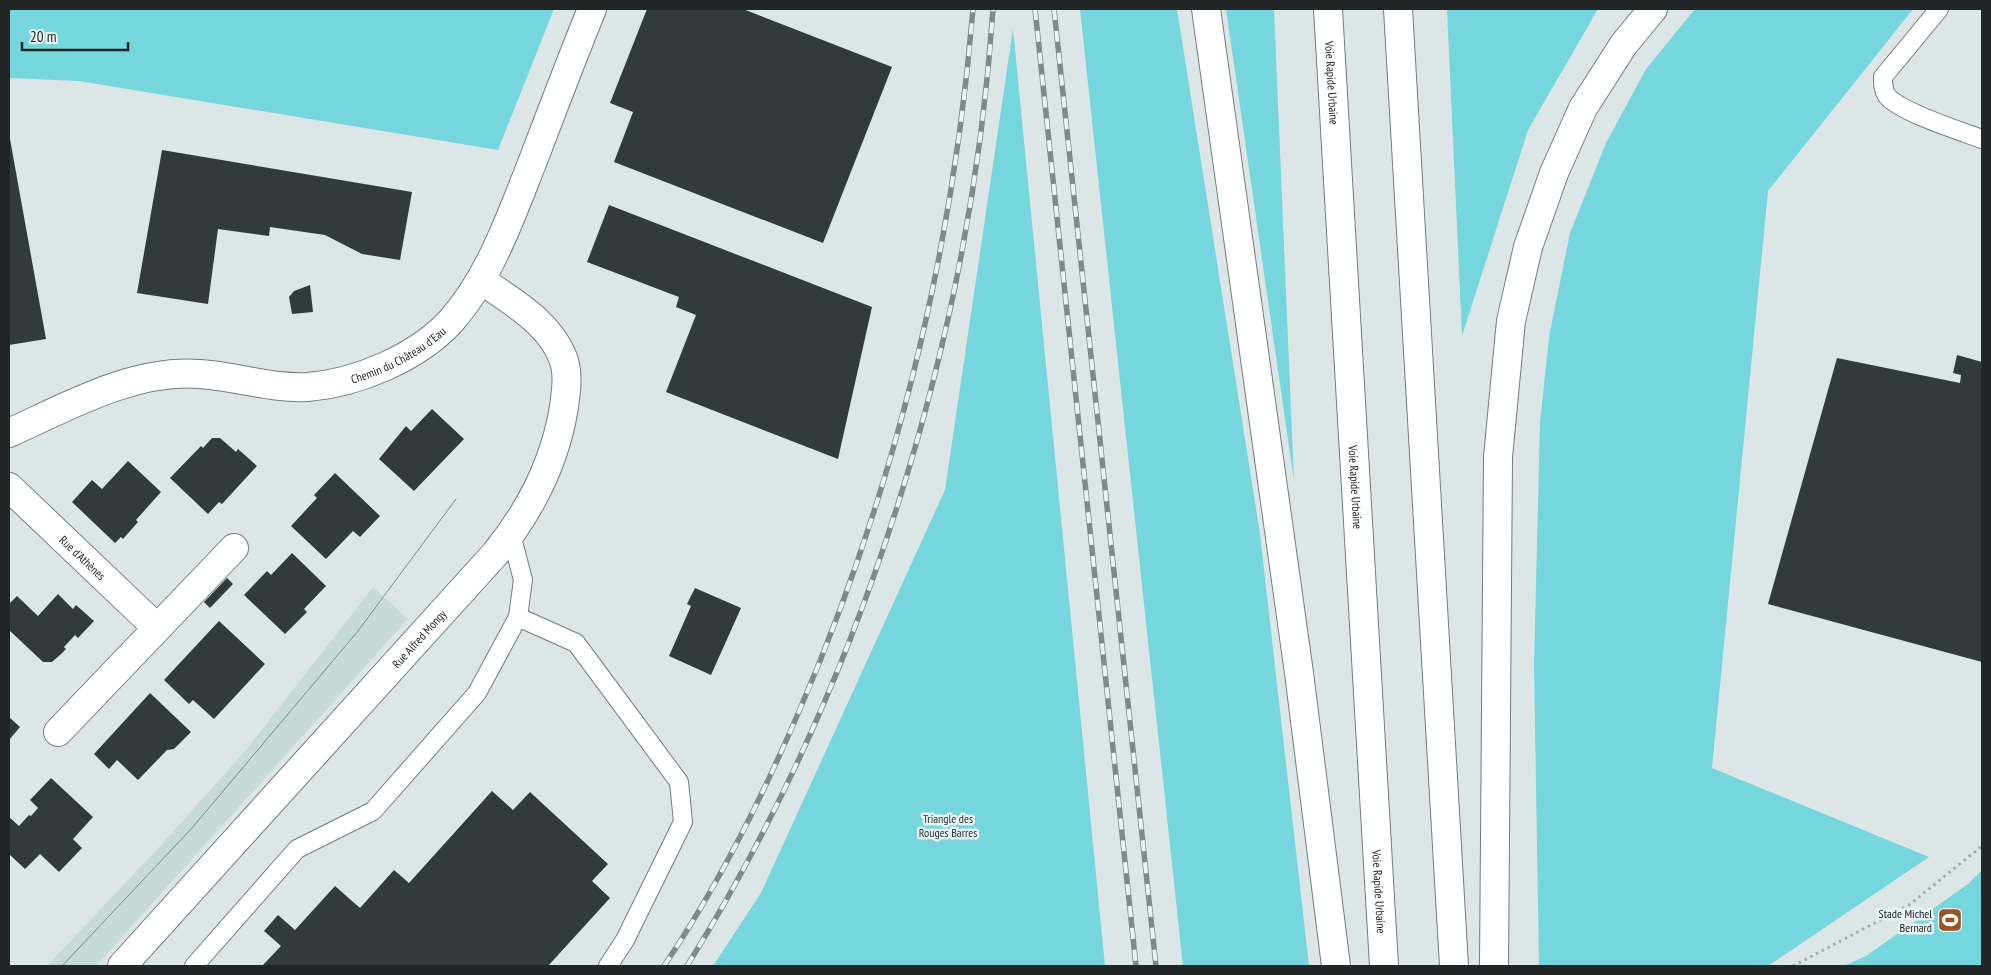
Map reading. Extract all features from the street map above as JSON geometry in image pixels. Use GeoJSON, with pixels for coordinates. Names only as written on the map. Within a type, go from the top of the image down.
{"type":"FeatureCollection","features":[{"type":"Feature","properties":{"kind":"main road","name":"Chemin du Château d'Eau"},"geometry":{"type":"LineString","coordinates":[[9,433],[97,394],[152,377],[198,374],[267,384],[307,387],[353,380],[417,348],[433,337],[462,307],[481,280],[520,194],[592,9]]}},
{"type":"Feature","properties":{"kind":"main road"},"geometry":{"type":"LineString","coordinates":[[1206,9],[1299,673],[1336,966]]}},
{"type":"Feature","properties":{"kind":"main road","name":"Voie Rapide Urbaine"},"geometry":{"type":"LineString","coordinates":[[1328,9],[1384,966]]}},
{"type":"Feature","properties":{"kind":"main road"},"geometry":{"type":"LineString","coordinates":[[1398,9],[1454,966]]}},
{"type":"Feature","properties":{"kind":"main road"},"geometry":{"type":"LineString","coordinates":[[1494,966],[1498,457],[1511,321],[1528,247],[1565,149],[1588,100],[1624,44],[1653,9]]}},
{"type":"Feature","properties":{"kind":"main road","name":"Rue Alfred Mongy"},"geometry":{"type":"LineString","coordinates":[[122,966],[511,534],[539,490],[548,468],[562,420],[567,374],[562,358],[541,326],[527,312],[481,280]]}},
{"type":"Feature","properties":{"kind":"main road","name":"Rue d'Athènes"},"geometry":{"type":"LineString","coordinates":[[9,487],[157,628]]}},
{"type":"Feature","properties":{"kind":"main road"},"geometry":{"type":"LineString","coordinates":[[58,732],[234,548]]}},
{"type":"Feature","properties":{"kind":"lane"},"geometry":{"type":"LineString","coordinates":[[1939,9],[1890,67],[1883,77],[1883,87],[1888,96],[1905,108],[1982,139]]}},
{"type":"Feature","properties":{"kind":"lane"},"geometry":{"type":"LineString","coordinates":[[194,966],[297,849],[373,811],[476,694],[518,617],[523,580],[511,534]]}},
{"type":"Feature","properties":{"kind":"lane"},"geometry":{"type":"LineString","coordinates":[[518,617],[576,643],[679,782],[683,822],[625,940],[608,966]]}},
{"type":"Feature","properties":{"kind":"path"},"geometry":{"type":"LineString","coordinates":[[1793,966],[1909,904],[1982,846]]}},
{"type":"Feature","properties":{"kind":"shaded area"},"geometry":{"type":"Polygon","coordinates":[[[373,587],[408,619],[96,966],[47,966],[162,844],[246,750],[373,587]]]}},
{"type":"Feature","properties":{"kind":"green space"},"geometry":{"type":"Polygon","coordinates":[[[9,9],[554,9],[498,150],[79,81],[9,78],[9,9]]]}},
{"type":"Feature","properties":{"kind":"green space"},"geometry":{"type":"Polygon","coordinates":[[[1080,9],[1177,9],[1260,534],[1309,966],[1183,966],[1080,9]]]}},
{"type":"Feature","properties":{"kind":"green space"},"geometry":{"type":"Polygon","coordinates":[[[1226,9],[1274,9],[1294,481],[1226,9]]]}},
{"type":"Feature","properties":{"kind":"green space"},"geometry":{"type":"Polygon","coordinates":[[[1447,9],[1598,9],[1528,130],[1462,336],[1447,9]]]}},
{"type":"Feature","properties":{"kind":"green space"},"geometry":{"type":"Polygon","coordinates":[[[1695,9],[1913,9],[1768,191],[1712,768],[1929,857],[1768,966],[1539,966],[1534,665],[1540,423],[1549,337],[1570,233],[1606,143],[1646,69],[1695,9]]]}},
{"type":"Feature","properties":{"kind":"green space","name":"Triangle des Rouges Barres"},"geometry":{"type":"Polygon","coordinates":[[[1013,29],[1105,966],[713,966],[761,893],[945,490],[1013,29]]]}},
{"type":"Feature","properties":{"kind":"green space","name":"Stade Michel Bernard"},"geometry":{"type":"Polygon","coordinates":[[[1982,870],[1982,966],[1844,966],[1866,956],[1968,884],[1982,870]]]}},
{"type":"Feature","properties":{"kind":"building"},"geometry":{"type":"Polygon","coordinates":[[[647,9],[743,9],[892,67],[823,243],[614,162],[633,112],[610,103],[647,9]]]}},
{"type":"Feature","properties":{"kind":"building"},"geometry":{"type":"Polygon","coordinates":[[[9,140],[46,339],[9,345],[9,140]]]}},
{"type":"Feature","properties":{"kind":"building"},"geometry":{"type":"Polygon","coordinates":[[[162,150],[412,192],[400,260],[362,254],[325,235],[270,227],[269,236],[218,229],[208,304],[137,293],[162,150]]]}},
{"type":"Feature","properties":{"kind":"building"},"geometry":{"type":"Polygon","coordinates":[[[609,205],[872,307],[838,459],[666,392],[696,315],[676,307],[679,297],[587,262],[609,205]]]}},
{"type":"Feature","properties":{"kind":"building"},"geometry":{"type":"Polygon","coordinates":[[[310,285],[313,312],[292,314],[289,297],[294,291],[310,285]]]}},
{"type":"Feature","properties":{"kind":"building"},"geometry":{"type":"Polygon","coordinates":[[[1957,355],[1982,362],[1982,662],[1768,604],[1837,358],[1960,383],[1961,375],[1953,373],[1957,355]]]}},
{"type":"Feature","properties":{"kind":"building"},"geometry":{"type":"Polygon","coordinates":[[[432,409],[464,439],[414,491],[379,459],[406,426],[411,431],[432,409]]]}},
{"type":"Feature","properties":{"kind":"building"},"geometry":{"type":"Polygon","coordinates":[[[212,438],[220,438],[236,452],[238,449],[257,466],[222,504],[219,502],[208,514],[170,478],[201,446],[203,448],[212,438]]]}},
{"type":"Feature","properties":{"kind":"building"},"geometry":{"type":"Polygon","coordinates":[[[128,461],[161,492],[136,520],[138,522],[123,539],[121,537],[115,543],[72,502],[92,480],[102,489],[128,461]]]}},
{"type":"Feature","properties":{"kind":"building"},"geometry":{"type":"Polygon","coordinates":[[[335,473],[380,516],[360,537],[353,531],[326,559],[291,526],[317,498],[314,495],[335,473]]]}},
{"type":"Feature","properties":{"kind":"building"},"geometry":{"type":"Polygon","coordinates":[[[292,553],[326,586],[304,609],[307,612],[285,634],[244,595],[267,571],[271,575],[292,553]]]}},
{"type":"Feature","properties":{"kind":"building"},"geometry":{"type":"Polygon","coordinates":[[[227,578],[233,584],[210,608],[204,602],[227,578]]]}},
{"type":"Feature","properties":{"kind":"building"},"geometry":{"type":"Polygon","coordinates":[[[695,588],[741,608],[711,675],[669,656],[691,606],[687,604],[695,588]]]}},
{"type":"Feature","properties":{"kind":"building"},"geometry":{"type":"Polygon","coordinates":[[[58,594],[73,609],[76,605],[94,621],[78,638],[75,635],[64,647],[66,649],[52,662],[43,662],[9,630],[9,604],[17,596],[38,616],[58,594]]]}},
{"type":"Feature","properties":{"kind":"building"},"geometry":{"type":"Polygon","coordinates":[[[219,621],[265,664],[214,719],[193,700],[189,704],[164,680],[219,621]]]}},
{"type":"Feature","properties":{"kind":"building"},"geometry":{"type":"Polygon","coordinates":[[[150,693],[191,732],[174,749],[167,750],[138,780],[117,760],[109,769],[94,754],[150,693]]]}},
{"type":"Feature","properties":{"kind":"building"},"geometry":{"type":"Polygon","coordinates":[[[9,717],[20,727],[9,740],[9,717]]]}},
{"type":"Feature","properties":{"kind":"building"},"geometry":{"type":"Polygon","coordinates":[[[51,778],[93,817],[73,839],[82,848],[59,872],[40,854],[25,869],[9,854],[9,817],[19,826],[29,815],[31,816],[38,808],[30,800],[51,778]]]}},
{"type":"Feature","properties":{"kind":"building"},"geometry":{"type":"Polygon","coordinates":[[[492,791],[513,810],[530,792],[608,864],[592,881],[610,898],[548,966],[262,966],[281,946],[264,931],[278,915],[295,930],[335,886],[360,908],[394,870],[409,883],[492,791]]]}},
{"type":"Feature","properties":{"kind":"tram line"},"geometry":{"type":"LineString","coordinates":[[62,966],[192,828],[358,631],[456,499]]}},
{"type":"Feature","properties":{"kind":"railway"},"geometry":{"type":"LineString","coordinates":[[664,966],[703,905],[755,808],[800,709],[834,625],[865,540],[892,453],[915,366],[935,278],[951,189],[964,99],[973,9]]}},
{"type":"Feature","properties":{"kind":"railway"},"geometry":{"type":"LineString","coordinates":[[687,966],[749,858],[806,744],[855,627],[897,506],[933,383],[961,258],[981,133],[993,9]]}},
{"type":"Feature","properties":{"kind":"railway"},"geometry":{"type":"LineString","coordinates":[[1035,9],[1136,966]]}},
{"type":"Feature","properties":{"kind":"railway"},"geometry":{"type":"LineString","coordinates":[[1054,9],[1156,966]]}},
{"type":"Feature","properties":{"kind":"place","name":"Stade Michel Bernard"},"geometry":{"type":"Point","coordinates":[1950,920]}}]}
